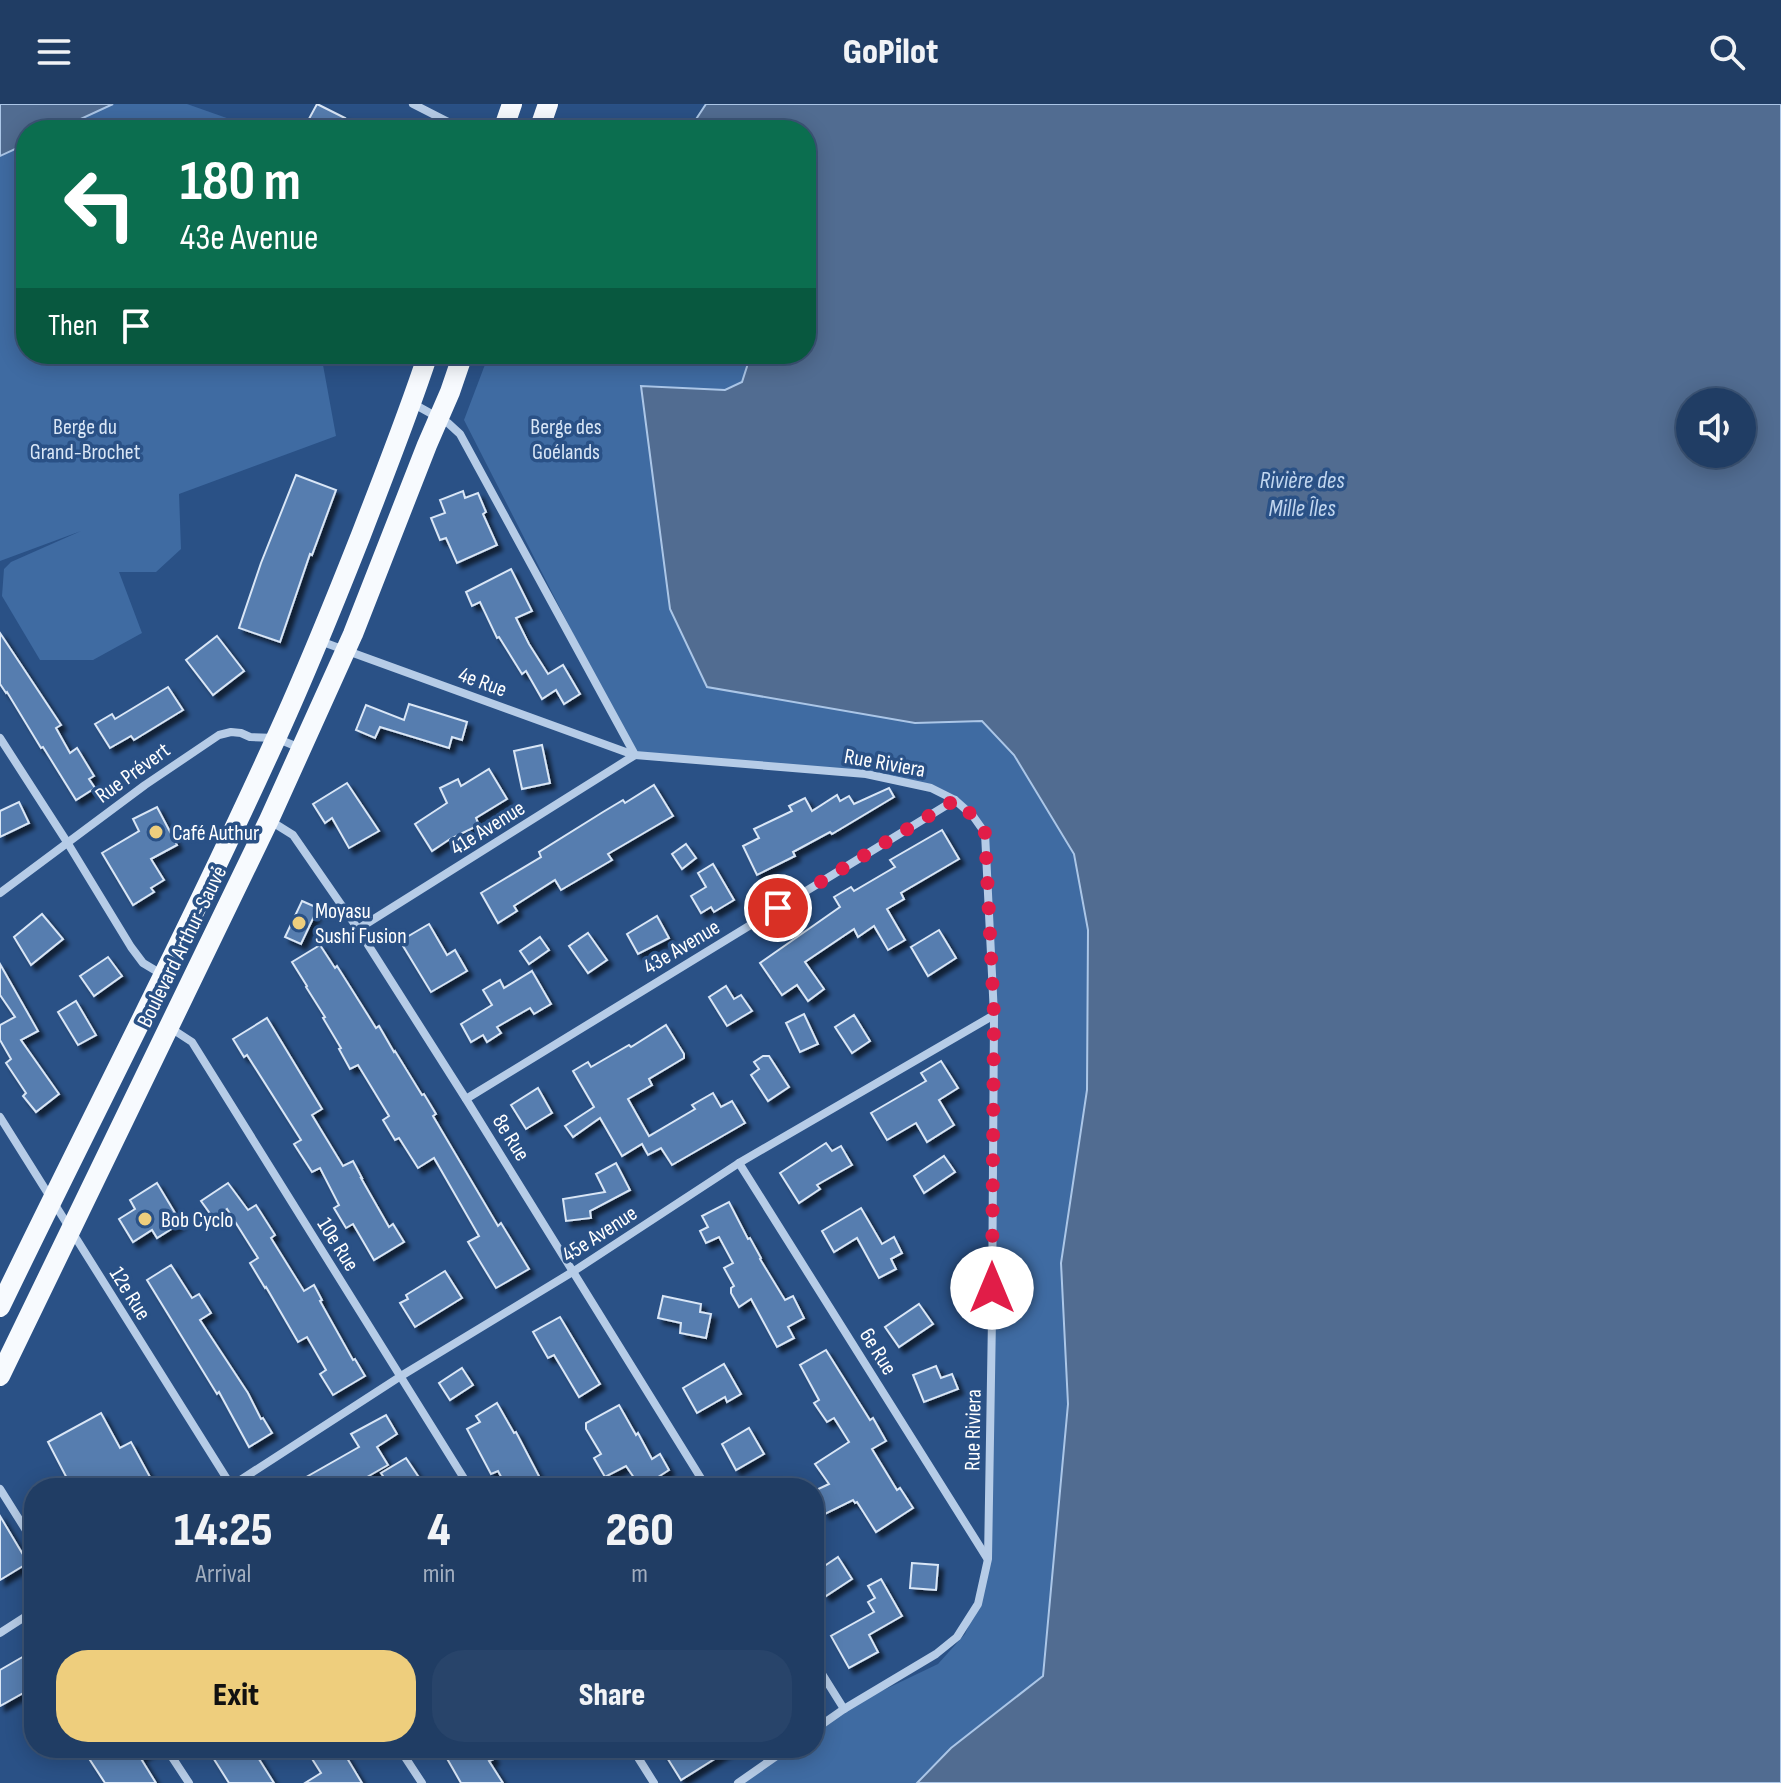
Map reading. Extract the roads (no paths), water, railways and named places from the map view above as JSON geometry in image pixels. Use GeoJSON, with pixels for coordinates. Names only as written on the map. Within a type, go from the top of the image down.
{"type":"FeatureCollection","features":[{"type":"Feature","properties":{"kind":"main road","name":"Boulevard Arthur-Sauvé"},"geometry":{"type":"LineString","coordinates":[[0,1307],[276,738],[318,640],[425,364]]}},
{"type":"Feature","properties":{"kind":"main road","name":"Boulevard Arthur-Sauvé"},"geometry":{"type":"LineString","coordinates":[[0,1376],[269,820],[353,634],[459,364]]}},
{"type":"Feature","properties":{"kind":"street"},"geometry":{"type":"LineString","coordinates":[[413,104],[444,120]]}},
{"type":"Feature","properties":{"kind":"street"},"geometry":{"type":"LineString","coordinates":[[412,402],[460,434],[635,755]]}},
{"type":"Feature","properties":{"kind":"street","name":"4e Rue"},"geometry":{"type":"LineString","coordinates":[[318,640],[635,755]]}},
{"type":"Feature","properties":{"kind":"street","name":"Rue Prévert"},"geometry":{"type":"LineString","coordinates":[[0,893],[182,758],[219,735],[231,732],[250,737],[276,738],[301,748]]}},
{"type":"Feature","properties":{"kind":"street"},"geometry":{"type":"LineString","coordinates":[[0,738],[137,956],[163,975]]}},
{"type":"Feature","properties":{"kind":"street","name":"Rue Riviera"},"geometry":{"type":"LineString","coordinates":[[635,755],[866,774],[931,788],[955,800],[973,816],[985,833],[994,1015],[988,1559],[978,1604],[957,1637],[936,1654],[824,1723]]}},
{"type":"Feature","properties":{"kind":"street","name":"41e Avenue"},"geometry":{"type":"LineString","coordinates":[[358,929],[635,755]]}},
{"type":"Feature","properties":{"kind":"street","name":"43e Avenue"},"geometry":{"type":"LineString","coordinates":[[466,1099],[955,800]]}},
{"type":"Feature","properties":{"kind":"street","name":"8e Rue"},"geometry":{"type":"LineString","coordinates":[[269,820],[293,835],[358,929],[701,1478]]}},
{"type":"Feature","properties":{"kind":"street","name":"45e Avenue"},"geometry":{"type":"LineString","coordinates":[[245,1478],[739,1163],[994,1015]]}},
{"type":"Feature","properties":{"kind":"street","name":"10e Rue"},"geometry":{"type":"LineString","coordinates":[[168,1027],[192,1042],[464,1478]]}},
{"type":"Feature","properties":{"kind":"street","name":"12e Rue"},"geometry":{"type":"LineString","coordinates":[[0,1117],[225,1478]]}},
{"type":"Feature","properties":{"kind":"street","name":"6e Rue"},"geometry":{"type":"LineString","coordinates":[[739,1163],[988,1559]]}},
{"type":"Feature","properties":{"kind":"street"},"geometry":{"type":"LineString","coordinates":[[0,1489],[24,1527]]}},
{"type":"Feature","properties":{"kind":"street"},"geometry":{"type":"LineString","coordinates":[[0,1633],[24,1617]]}},
{"type":"Feature","properties":{"kind":"street"},"geometry":{"type":"LineString","coordinates":[[824,1677],[844,1709]]}},
{"type":"Feature","properties":{"kind":"street"},"geometry":{"type":"LineString","coordinates":[[173,1758],[189,1783]]}},
{"type":"Feature","properties":{"kind":"street"},"geometry":{"type":"LineString","coordinates":[[406,1758],[422,1783]]}},
{"type":"Feature","properties":{"kind":"street"},"geometry":{"type":"LineString","coordinates":[[638,1758],[654,1783]]}},
{"type":"Feature","properties":{"kind":"street"},"geometry":{"type":"LineString","coordinates":[[738,1783],[774,1758]]}},
{"type":"Feature","properties":{"kind":"water"},"geometry":{"type":"Polygon","coordinates":[[[0,104],[113,104],[79,120],[16,120],[16,149],[0,156],[0,104]]]}},
{"type":"Feature","properties":{"kind":"water","name":"Rivière des Mille Îles"},"geometry":{"type":"Polygon","coordinates":[[[706,104],[1781,104],[1781,1783],[917,1783],[951,1748],[1043,1676],[1068,1404],[1061,1263],[1087,1090],[1088,930],[1074,854],[1014,755],[982,721],[915,723],[707,687],[670,609],[641,386],[725,390],[742,382],[748,364],[816,364],[816,120],[696,120],[706,104]]]}},
{"type":"Feature","properties":{"kind":"place","name":"Café Authur"},"geometry":{"type":"Point","coordinates":[156,832]}},
{"type":"Feature","properties":{"kind":"place","name":"Moyasu Sushi Fusion"},"geometry":{"type":"Point","coordinates":[299,923]}},
{"type":"Feature","properties":{"kind":"place","name":"Bob Cyclo"},"geometry":{"type":"Point","coordinates":[145,1219]}},
{"type":"Feature","properties":{"kind":"park label","name":"Berge du Grand-Brochet"},"geometry":{"type":"Point","coordinates":[85,438]}},
{"type":"Feature","properties":{"kind":"park label","name":"Berge des Goélands"},"geometry":{"type":"Point","coordinates":[566,438]}}]}
